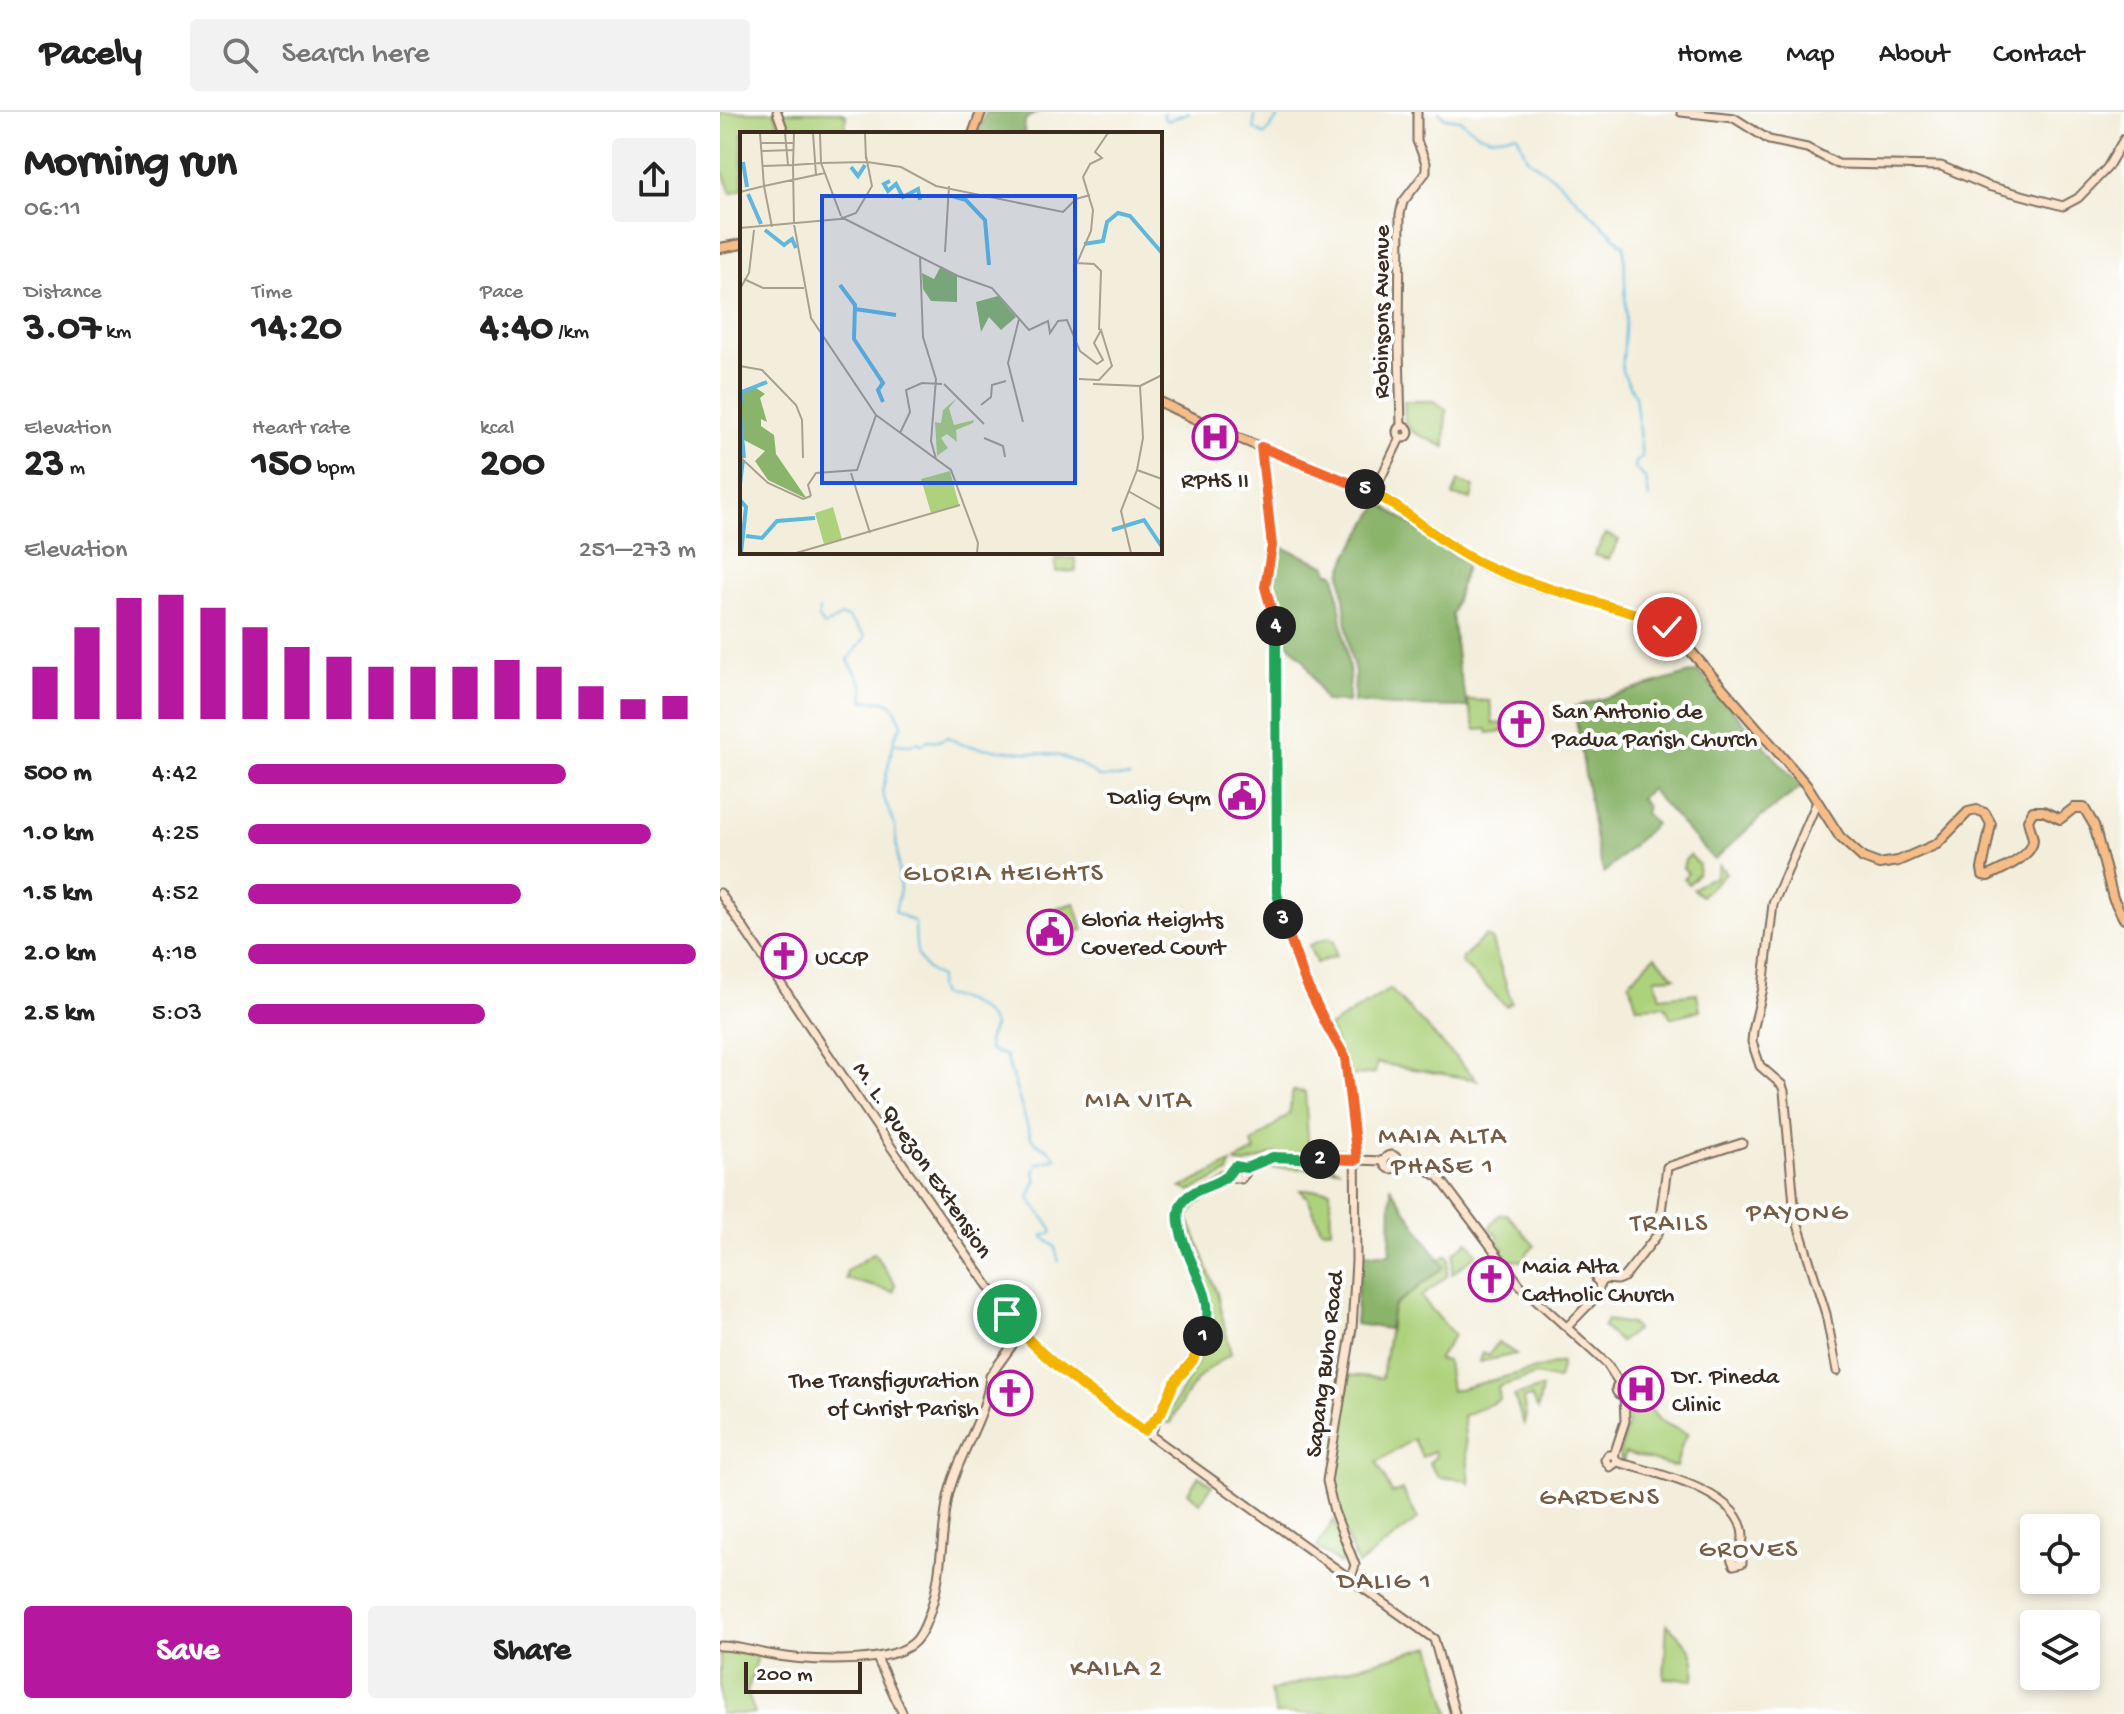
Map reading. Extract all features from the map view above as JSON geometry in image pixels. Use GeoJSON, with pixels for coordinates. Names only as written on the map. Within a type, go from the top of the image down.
{"type":"FeatureCollection","features":[{"type":"Feature","properties":{"kind":"main road"},"geometry":{"type":"LineString","coordinates":[[974,132],[981,112]]}},
{"type":"Feature","properties":{"kind":"main road"},"geometry":{"type":"LineString","coordinates":[[720,248],[740,244]]}},
{"type":"Feature","properties":{"kind":"main road"},"geometry":{"type":"LineString","coordinates":[[1162,403],[1380,496],[1484,565],[1514,578],[1632,613],[1667,627],[1779,754],[1850,849],[1863,858],[1879,864],[1898,861],[1937,844],[1971,810],[1985,813],[1991,824],[1982,869],[1983,875],[1988,876],[2024,855],[2031,847],[2033,838],[2028,820],[2033,811],[2043,811],[2060,819],[2080,806],[2091,817],[2113,898],[2124,919]]}},
{"type":"Feature","properties":{"kind":"street"},"geometry":{"type":"LineString","coordinates":[[777,112],[784,132]]}},
{"type":"Feature","properties":{"kind":"street","name":"Robinsons Avenue"},"geometry":{"type":"LineString","coordinates":[[1378,484],[1400,438],[1406,438],[1409,432],[1407,427],[1401,426],[1400,214],[1403,202],[1426,172],[1426,163],[1417,141],[1417,112]]}},
{"type":"Feature","properties":{"kind":"street"},"geometry":{"type":"LineString","coordinates":[[1681,112],[1734,118],[1769,140],[1807,148],[1828,162],[1941,166],[1988,186],[2063,206],[2078,198],[2107,168],[2124,139]]}},
{"type":"Feature","properties":{"kind":"street","name":"Sapang Buho Road"},"geometry":{"type":"LineString","coordinates":[[1261,447],[1272,546],[1265,587],[1276,634],[1278,900],[1296,959],[1345,1057],[1357,1160],[1352,1328],[1327,1481],[1334,1511],[1355,1565],[1351,1578]]}},
{"type":"Feature","properties":{"kind":"street"},"geometry":{"type":"LineString","coordinates":[[1368,490],[1378,484],[1380,496]]}},
{"type":"Feature","properties":{"kind":"street"},"geometry":{"type":"LineString","coordinates":[[1817,802],[1773,904],[1763,988],[1752,1042],[1760,1066],[1782,1085],[1784,1091],[1795,1215],[1826,1314],[1837,1371]]}},
{"type":"Feature","properties":{"kind":"street","name":"M. L. Quezon Extension"},"geometry":{"type":"LineString","coordinates":[[720,893],[887,1142],[1021,1333],[1086,1389],[1434,1639],[1455,1714]]}},
{"type":"Feature","properties":{"kind":"street"},"geometry":{"type":"LineString","coordinates":[[1567,1327],[1598,1295],[1602,1280],[1624,1277],[1658,1234],[1667,1167],[1742,1143]]}},
{"type":"Feature","properties":{"kind":"street"},"geometry":{"type":"LineString","coordinates":[[1147,1433],[1161,1413],[1174,1383],[1186,1370],[1202,1342],[1207,1320],[1206,1299],[1183,1240],[1179,1211],[1186,1197],[1228,1176],[1241,1179],[1246,1168],[1273,1157],[1384,1161],[1392,1155],[1398,1162],[1421,1166],[1439,1177],[1520,1285],[1607,1364],[1620,1384],[1627,1388],[1624,1395],[1625,1421],[1616,1458],[1681,1481],[1727,1505],[1742,1529],[1744,1539],[1739,1555]]}},
{"type":"Feature","properties":{"kind":"street"},"geometry":{"type":"LineString","coordinates":[[720,1646],[745,1647],[784,1656],[877,1658],[902,1651],[914,1642],[926,1622],[934,1598],[949,1496],[995,1371],[1021,1333]]}},
{"type":"Feature","properties":{"kind":"street"},"geometry":{"type":"LineString","coordinates":[[877,1658],[903,1714]]}},
{"type":"Feature","properties":{"kind":"green space"},"geometry":{"type":"Polygon","coordinates":[[[720,112],[774,112],[781,131],[740,132],[740,190],[731,193],[720,165],[720,112]]]}},
{"type":"Feature","properties":{"kind":"green space"},"geometry":{"type":"Polygon","coordinates":[[[783,112],[840,112],[846,115],[845,132],[790,132],[783,112]]]}},
{"type":"Feature","properties":{"kind":"green space"},"geometry":{"type":"Polygon","coordinates":[[[986,112],[1037,112],[1025,120],[1024,132],[979,132],[986,112]]]}},
{"type":"Feature","properties":{"kind":"green space"},"geometry":{"type":"Polygon","coordinates":[[[1404,401],[1433,401],[1446,409],[1445,447],[1413,432],[1405,422],[1404,401]]]}},
{"type":"Feature","properties":{"kind":"green space"},"geometry":{"type":"Polygon","coordinates":[[[1458,481],[1474,487],[1471,499],[1453,496],[1458,481]]]}},
{"type":"Feature","properties":{"kind":"green space"},"geometry":{"type":"Polygon","coordinates":[[[1380,503],[1467,563],[1452,614],[1458,668],[1468,707],[1354,702],[1355,672],[1341,573],[1348,555],[1380,503]]]}},
{"type":"Feature","properties":{"kind":"green space"},"geometry":{"type":"Polygon","coordinates":[[[1606,534],[1619,540],[1609,559],[1594,555],[1606,534]]]}},
{"type":"Feature","properties":{"kind":"green space"},"geometry":{"type":"Polygon","coordinates":[[[1277,545],[1327,566],[1327,572],[1335,574],[1350,676],[1348,702],[1325,701],[1305,661],[1279,634],[1268,590],[1277,545]]]}},
{"type":"Feature","properties":{"kind":"green space"},"geometry":{"type":"Polygon","coordinates":[[[1075,558],[1076,571],[1056,572],[1055,559],[1075,558]]]}},
{"type":"Feature","properties":{"kind":"green space"},"geometry":{"type":"Polygon","coordinates":[[[1698,671],[1801,787],[1760,818],[1714,860],[1650,789],[1640,798],[1647,806],[1645,813],[1655,824],[1604,873],[1598,854],[1574,707],[1698,671]]]}},
{"type":"Feature","properties":{"kind":"green space"},"geometry":{"type":"Polygon","coordinates":[[[1467,700],[1490,701],[1493,724],[1503,723],[1503,731],[1488,733],[1487,729],[1476,730],[1467,700]]]}},
{"type":"Feature","properties":{"kind":"green space"},"geometry":{"type":"Polygon","coordinates":[[[1690,855],[1699,865],[1698,873],[1689,884],[1684,878],[1688,873],[1683,868],[1690,855]]]}},
{"type":"Feature","properties":{"kind":"green space"},"geometry":{"type":"Polygon","coordinates":[[[1719,865],[1726,873],[1701,896],[1693,889],[1705,880],[1715,878],[1719,865]]]}},
{"type":"Feature","properties":{"kind":"green space"},"geometry":{"type":"Polygon","coordinates":[[[1075,903],[1083,930],[1057,936],[1053,922],[1059,920],[1056,908],[1075,903]]]}},
{"type":"Feature","properties":{"kind":"green space"},"geometry":{"type":"Polygon","coordinates":[[[1485,936],[1491,938],[1512,1003],[1506,1006],[1462,963],[1462,959],[1485,936]]]}},
{"type":"Feature","properties":{"kind":"green space"},"geometry":{"type":"Polygon","coordinates":[[[1328,938],[1334,941],[1336,956],[1316,963],[1309,945],[1328,938]]]}},
{"type":"Feature","properties":{"kind":"green space"},"geometry":{"type":"Polygon","coordinates":[[[1655,956],[1675,977],[1655,978],[1660,997],[1697,993],[1700,1010],[1671,1018],[1665,1006],[1637,1007],[1629,982],[1655,956]]]}},
{"type":"Feature","properties":{"kind":"green space"},"geometry":{"type":"Polygon","coordinates":[[[1390,989],[1477,1080],[1377,1063],[1375,1073],[1350,1076],[1329,1027],[1390,989]]]}},
{"type":"Feature","properties":{"kind":"green space"},"geometry":{"type":"Polygon","coordinates":[[[1293,1091],[1305,1092],[1309,1155],[1273,1154],[1246,1164],[1236,1163],[1255,1151],[1252,1143],[1289,1114],[1293,1091]]]}},
{"type":"Feature","properties":{"kind":"green space"},"geometry":{"type":"Polygon","coordinates":[[[1313,1148],[1354,1150],[1352,1156],[1313,1156],[1313,1148]]]}},
{"type":"Feature","properties":{"kind":"green space"},"geometry":{"type":"Polygon","coordinates":[[[1270,1161],[1326,1162],[1338,1169],[1269,1168],[1247,1180],[1251,1169],[1270,1161]]]}},
{"type":"Feature","properties":{"kind":"green space"},"geometry":{"type":"Polygon","coordinates":[[[1231,1163],[1228,1173],[1191,1191],[1181,1188],[1231,1163]]]}},
{"type":"Feature","properties":{"kind":"green space"},"geometry":{"type":"Polygon","coordinates":[[[1227,1180],[1239,1183],[1198,1203],[1188,1217],[1217,1293],[1231,1354],[1195,1383],[1171,1423],[1162,1423],[1190,1377],[1210,1326],[1211,1308],[1185,1229],[1184,1207],[1192,1198],[1227,1180]]]}},
{"type":"Feature","properties":{"kind":"green space"},"geometry":{"type":"Polygon","coordinates":[[[1391,1188],[1444,1267],[1393,1307],[1389,1329],[1355,1324],[1361,1254],[1390,1254],[1391,1188]]]}},
{"type":"Feature","properties":{"kind":"green space"},"geometry":{"type":"Polygon","coordinates":[[[1300,1190],[1330,1190],[1331,1230],[1321,1229],[1308,1198],[1300,1190]]]}},
{"type":"Feature","properties":{"kind":"green space"},"geometry":{"type":"Polygon","coordinates":[[[1507,1214],[1535,1246],[1527,1252],[1524,1261],[1510,1260],[1501,1252],[1504,1248],[1497,1234],[1489,1228],[1499,1215],[1507,1214]]]}},
{"type":"Feature","properties":{"kind":"green space"},"geometry":{"type":"Polygon","coordinates":[[[1468,1241],[1477,1254],[1452,1274],[1454,1253],[1468,1241]]]}},
{"type":"Feature","properties":{"kind":"green space"},"geometry":{"type":"Polygon","coordinates":[[[874,1253],[895,1284],[894,1292],[846,1279],[847,1271],[874,1253]]]}},
{"type":"Feature","properties":{"kind":"green space"},"geometry":{"type":"Polygon","coordinates":[[[1447,1255],[1447,1276],[1421,1297],[1454,1335],[1438,1360],[1447,1361],[1451,1391],[1562,1362],[1558,1380],[1536,1375],[1498,1387],[1500,1400],[1463,1416],[1470,1484],[1466,1480],[1439,1477],[1429,1463],[1436,1456],[1434,1451],[1422,1457],[1414,1439],[1377,1462],[1392,1493],[1402,1490],[1418,1519],[1358,1565],[1336,1512],[1331,1484],[1348,1375],[1382,1378],[1393,1307],[1443,1267],[1439,1260],[1447,1255]]]}},
{"type":"Feature","properties":{"kind":"green space"},"geometry":{"type":"Polygon","coordinates":[[[1607,1320],[1631,1324],[1636,1330],[1620,1342],[1603,1327],[1607,1320]]]}},
{"type":"Feature","properties":{"kind":"green space"},"geometry":{"type":"Polygon","coordinates":[[[1498,1342],[1516,1354],[1480,1362],[1483,1352],[1489,1355],[1498,1342]]]}},
{"type":"Feature","properties":{"kind":"green space"},"geometry":{"type":"Polygon","coordinates":[[[1542,1388],[1538,1409],[1531,1397],[1523,1399],[1524,1424],[1514,1396],[1542,1388]]]}},
{"type":"Feature","properties":{"kind":"green space"},"geometry":{"type":"Polygon","coordinates":[[[1634,1389],[1660,1421],[1688,1434],[1676,1467],[1625,1453],[1623,1462],[1619,1455],[1628,1422],[1629,1398],[1634,1389]]]}},
{"type":"Feature","properties":{"kind":"green space"},"geometry":{"type":"Polygon","coordinates":[[[1199,1476],[1212,1485],[1200,1503],[1188,1492],[1199,1476]]]}},
{"type":"Feature","properties":{"kind":"green space"},"geometry":{"type":"Polygon","coordinates":[[[1334,1520],[1353,1567],[1343,1560],[1340,1564],[1317,1547],[1334,1520]]]}},
{"type":"Feature","properties":{"kind":"green space"},"geometry":{"type":"Polygon","coordinates":[[[1667,1624],[1690,1649],[1694,1680],[1664,1678],[1667,1624]]]}},
{"type":"Feature","properties":{"kind":"green space"},"geometry":{"type":"Polygon","coordinates":[[[1431,1646],[1450,1714],[1276,1714],[1270,1691],[1431,1646]]]}},
{"type":"Feature","properties":{"kind":"green space"},"geometry":{"type":"Polygon","coordinates":[[[720,1650],[758,1656],[747,1692],[755,1714],[720,1714],[720,1650]]]}},
{"type":"Feature","properties":{"kind":"waterway"},"geometry":{"type":"LineString","coordinates":[[1164,112],[1164,118],[1168,121],[1189,112]]}},
{"type":"Feature","properties":{"kind":"waterway"},"geometry":{"type":"LineString","coordinates":[[1255,112],[1254,129],[1265,135],[1282,112]]}},
{"type":"Feature","properties":{"kind":"waterway"},"geometry":{"type":"LineString","coordinates":[[1439,112],[1445,118],[1460,120],[1479,134],[1492,138],[1517,134],[1527,158],[1558,181],[1624,246],[1626,316],[1622,371],[1635,395],[1642,457],[1635,468],[1646,479],[1649,498]]}},
{"type":"Feature","properties":{"kind":"waterway"},"geometry":{"type":"LineString","coordinates":[[819,610],[819,619],[824,626],[841,616],[848,618],[865,635],[848,660],[863,685],[864,701],[889,703],[902,724],[895,737],[882,793],[895,826],[900,890],[895,912],[915,922],[920,961],[939,977],[941,995],[971,1004],[990,1019],[994,1026],[988,1040],[989,1050],[1006,1056],[1031,1138],[1056,1158],[1037,1164],[1034,1173],[1036,1180],[1029,1198],[1052,1229],[1052,1233],[1042,1236],[1055,1247],[1059,1262]]}},
{"type":"Feature","properties":{"kind":"waterway"},"geometry":{"type":"LineString","coordinates":[[896,744],[917,742],[923,745],[927,740],[939,741],[947,737],[980,748],[1056,755],[1078,763],[1099,777],[1130,777]]}},
{"type":"Feature","properties":{"kind":"waterway"},"geometry":{"type":"LineString","coordinates":[[1059,936],[1064,935],[1069,947]]}},
{"type":"Feature","properties":{"kind":"place","name":"RPHS II"},"geometry":{"type":"Point","coordinates":[1215,437]}},
{"type":"Feature","properties":{"kind":"place","name":"San Antonio de Padua Parish Church"},"geometry":{"type":"Point","coordinates":[1521,724]}},
{"type":"Feature","properties":{"kind":"place","name":"Dalig Gym"},"geometry":{"type":"Point","coordinates":[1242,796]}},
{"type":"Feature","properties":{"kind":"place","name":"Gloria Heights Covered Court"},"geometry":{"type":"Point","coordinates":[1050,932]}},
{"type":"Feature","properties":{"kind":"place","name":"UCCP"},"geometry":{"type":"Point","coordinates":[784,956]}},
{"type":"Feature","properties":{"kind":"place","name":"Maia Alta Catholic Church"},"geometry":{"type":"Point","coordinates":[1491,1279]}},
{"type":"Feature","properties":{"kind":"place","name":"Dr. Pineda Clinic"},"geometry":{"type":"Point","coordinates":[1641,1389]}},
{"type":"Feature","properties":{"kind":"place","name":"The Transfiguration of Christ Parish"},"geometry":{"type":"Point","coordinates":[1010,1393]}},
{"type":"Feature","properties":{"kind":"district","name":"GLORIA HEIGHTS"},"geometry":{"type":"Point","coordinates":[1004,871]}},
{"type":"Feature","properties":{"kind":"district","name":"MIA VITA"},"geometry":{"type":"Point","coordinates":[1139,1098]}},
{"type":"Feature","properties":{"kind":"district","name":"MAIA ALTA PHASE 1"},"geometry":{"type":"Point","coordinates":[1443,1149]}},
{"type":"Feature","properties":{"kind":"district","name":"PAYONG"},"geometry":{"type":"Point","coordinates":[1798,1210]}},
{"type":"Feature","properties":{"kind":"district","name":"TRAILS"},"geometry":{"type":"Point","coordinates":[1670,1221]}},
{"type":"Feature","properties":{"kind":"district","name":"GARDENS"},"geometry":{"type":"Point","coordinates":[1600,1495]}},
{"type":"Feature","properties":{"kind":"district","name":"GROVES"},"geometry":{"type":"Point","coordinates":[1749,1547]}},
{"type":"Feature","properties":{"kind":"district","name":"DALIG 1"},"geometry":{"type":"Point","coordinates":[1385,1579]}},
{"type":"Feature","properties":{"kind":"district","name":"KAILA 2"},"geometry":{"type":"Point","coordinates":[1117,1666]}},
{"type":"Feature","properties":{"kind":"route"},"geometry":{"type":"LineString","coordinates":[[1007,1314],[1021,1333],[1053,1362],[1144,1431],[1161,1413],[1174,1383],[1193,1360],[1202,1342],[1207,1320],[1206,1299],[1183,1240],[1180,1224],[1179,1211],[1186,1197],[1228,1176],[1235,1166],[1246,1168],[1273,1157],[1357,1160],[1345,1057],[1296,959],[1278,900],[1276,625],[1265,587],[1272,534],[1261,447],[1384,498],[1484,565],[1514,578],[1632,613],[1667,627]]}}]}
